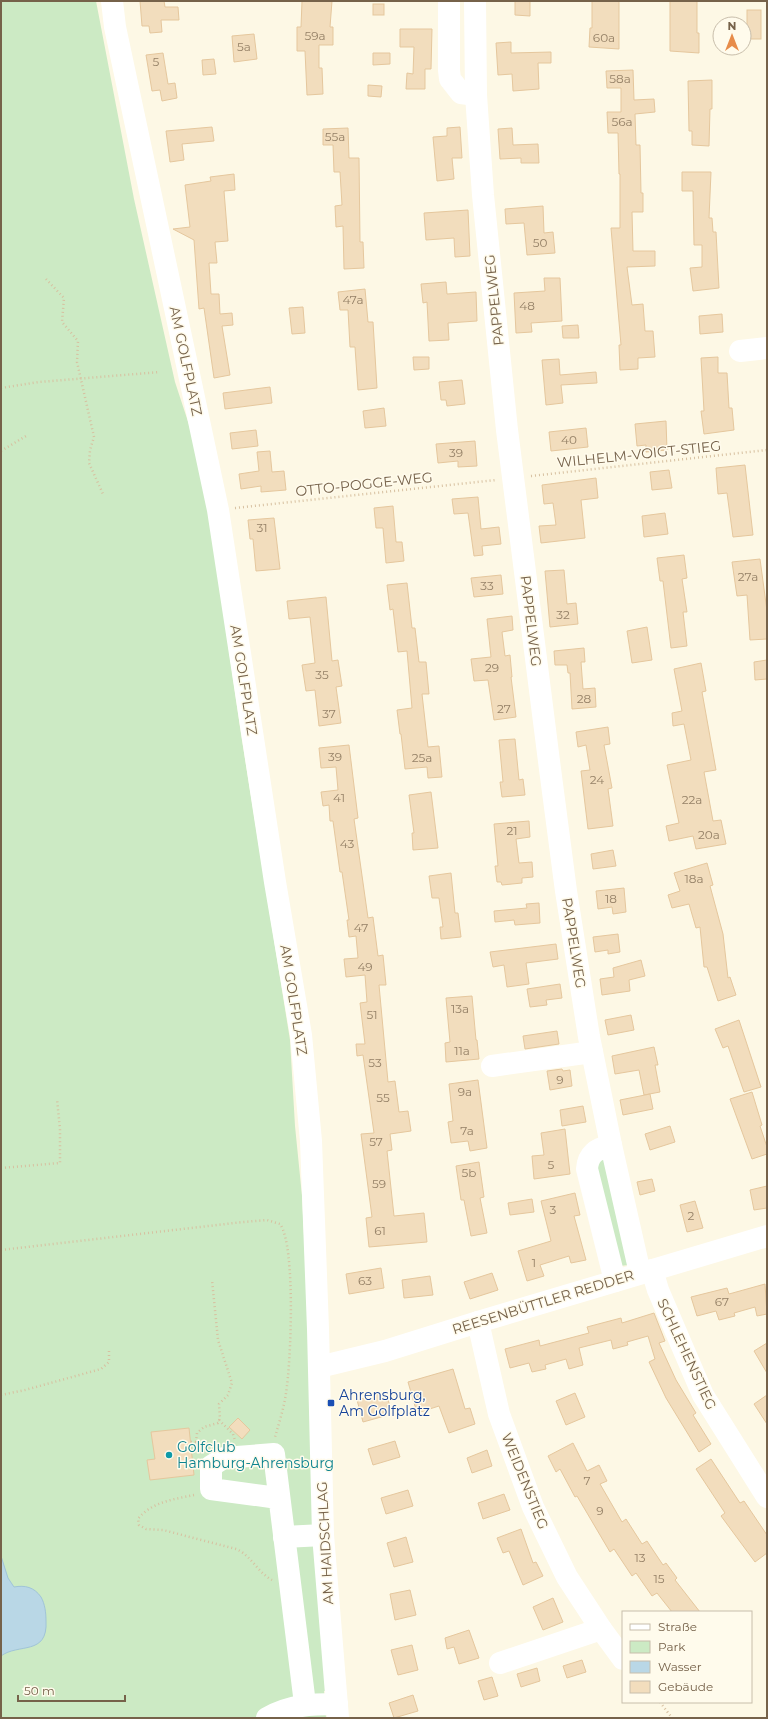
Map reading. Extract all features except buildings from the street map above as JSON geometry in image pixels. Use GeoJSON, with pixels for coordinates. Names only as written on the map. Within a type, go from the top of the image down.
{"type":"FeatureCollection","features":[{"type":"Feature","properties":{"kind":"street","name":"AM GOLFPLATZ"},"geometry":{"type":"LineString","coordinates":[[112,1],[115,27],[218,510],[275,882],[301,1035],[311,1141],[319,1367]]}},
{"type":"Feature","properties":{"kind":"street"},"geometry":{"type":"LineString","coordinates":[[449,1],[450,79],[461,93],[476,95]]}},
{"type":"Feature","properties":{"kind":"street","name":"PAPPELWEG"},"geometry":{"type":"LineString","coordinates":[[475,1],[476,95],[483,195],[513,479],[560,850],[585,1016],[592,1052],[611,1145],[646,1271]]}},
{"type":"Feature","properties":{"kind":"street"},"geometry":{"type":"LineString","coordinates":[[740,351],[767,348]]}},
{"type":"Feature","properties":{"kind":"street"},"geometry":{"type":"LineString","coordinates":[[492,1066],[592,1052]]}},
{"type":"Feature","properties":{"kind":"street"},"geometry":{"type":"LineString","coordinates":[[611,1145],[600,1148],[592,1154],[587,1161],[587,1169],[615,1281]]}},
{"type":"Feature","properties":{"kind":"street","name":"REESENBÜTTLER REDDER"},"geometry":{"type":"LineString","coordinates":[[319,1367],[386,1351],[646,1271],[767,1236]]}},
{"type":"Feature","properties":{"kind":"street","name":"SCHLEHENSTIEG"},"geometry":{"type":"LineString","coordinates":[[646,1271],[658,1290],[703,1395],[767,1497]]}},
{"type":"Feature","properties":{"kind":"street","name":"WEIDENSTIEG"},"geometry":{"type":"LineString","coordinates":[[478,1322],[499,1414],[532,1508],[568,1577],[601,1629],[622,1658]]}},
{"type":"Feature","properties":{"kind":"street","name":"AM HAIDSCHLAG"},"geometry":{"type":"LineString","coordinates":[[319,1367],[323,1535],[338,1711]]}},
{"type":"Feature","properties":{"kind":"street"},"geometry":{"type":"LineString","coordinates":[[278,1498],[212,1489],[211,1466],[224,1458],[274,1454],[278,1498],[305,1704]]}},
{"type":"Feature","properties":{"kind":"street"},"geometry":{"type":"LineString","coordinates":[[284,1537],[323,1535]]}},
{"type":"Feature","properties":{"kind":"street"},"geometry":{"type":"LineString","coordinates":[[500,1664],[601,1629]]}},
{"type":"Feature","properties":{"kind":"street"},"geometry":{"type":"LineString","coordinates":[[267,1718],[291,1707],[305,1704],[338,1711]]}},
{"type":"Feature","properties":{"kind":"path"},"geometry":{"type":"LineString","coordinates":[[46,279],[64,298],[62,322],[78,341],[77,362],[94,437],[90,450],[89,463],[103,494]]}},
{"type":"Feature","properties":{"kind":"path"},"geometry":{"type":"LineString","coordinates":[[1,388],[39,382],[160,372]]}},
{"type":"Feature","properties":{"kind":"path"},"geometry":{"type":"LineString","coordinates":[[1,451],[26,436]]}},
{"type":"Feature","properties":{"kind":"path","name":"WILHELM-VOIGT-STIEG"},"geometry":{"type":"LineString","coordinates":[[513,479],[767,450]]}},
{"type":"Feature","properties":{"kind":"path","name":"OTTO-POGGE-WEG"},"geometry":{"type":"LineString","coordinates":[[218,510],[513,479]]}},
{"type":"Feature","properties":{"kind":"path"},"geometry":{"type":"LineString","coordinates":[[1,1168],[60,1163],[60,1129],[57,1099]]}},
{"type":"Feature","properties":{"kind":"path"},"geometry":{"type":"LineString","coordinates":[[1,1250],[243,1222],[267,1220],[280,1224],[286,1236],[290,1282],[291,1353],[286,1394],[274,1441],[274,1454]]}},
{"type":"Feature","properties":{"kind":"path"},"geometry":{"type":"LineString","coordinates":[[211,1466],[198,1449],[196,1442],[197,1433],[200,1429],[215,1425],[219,1420],[219,1404],[228,1395],[232,1383],[218,1340],[212,1280]]}},
{"type":"Feature","properties":{"kind":"path"},"geometry":{"type":"LineString","coordinates":[[1,1395],[25,1390],[101,1369],[109,1362],[109,1351]]}},
{"type":"Feature","properties":{"kind":"path"},"geometry":{"type":"LineString","coordinates":[[220,1415],[224,1414]]}},
{"type":"Feature","properties":{"kind":"path"},"geometry":{"type":"LineString","coordinates":[[219,1420],[234,1433],[237,1457]]}},
{"type":"Feature","properties":{"kind":"path"},"geometry":{"type":"LineString","coordinates":[[191,1442],[196,1442]]}},
{"type":"Feature","properties":{"kind":"path"},"geometry":{"type":"LineString","coordinates":[[212,1489],[201,1494],[155,1505],[138,1519],[139,1525],[146,1529],[163,1530],[236,1549],[246,1555],[264,1575],[272,1580]]}},
{"type":"Feature","properties":{"kind":"path"},"geometry":{"type":"LineString","coordinates":[[661,1703],[672,1718]]}},
{"type":"Feature","properties":{"kind":"green space","name":"Golfclub Hamburg-Ahrensburg"},"geometry":{"type":"Polygon","coordinates":[[[1,1],[96,1],[134,199],[175,382],[196,446],[209,512],[241,734],[290,1040],[295,1126],[302,1196],[327,1691],[324,1691],[326,1718],[1,1718],[1,1]]]}},
{"type":"Feature","properties":{"kind":"green space"},"geometry":{"type":"Polygon","coordinates":[[[605,1154],[628,1265],[620,1266],[593,1157],[605,1154]]]}},
{"type":"Feature","properties":{"kind":"water"},"geometry":{"type":"Polygon","coordinates":[[[1,1556],[8,1578],[14,1587],[22,1586],[32,1589],[41,1597],[45,1609],[46,1621],[45,1632],[42,1639],[37,1644],[31,1647],[8,1652],[1,1656],[1,1556]]]}},
{"type":"Feature","properties":{"kind":"place","name":"Ahrensburg, Am Golfplatz"},"geometry":{"type":"Point","coordinates":[331,1403]}},
{"type":"Feature","properties":{"kind":"place","name":"Golfclub Hamburg-Ahrensburg"},"geometry":{"type":"Point","coordinates":[169,1455]}}]}
